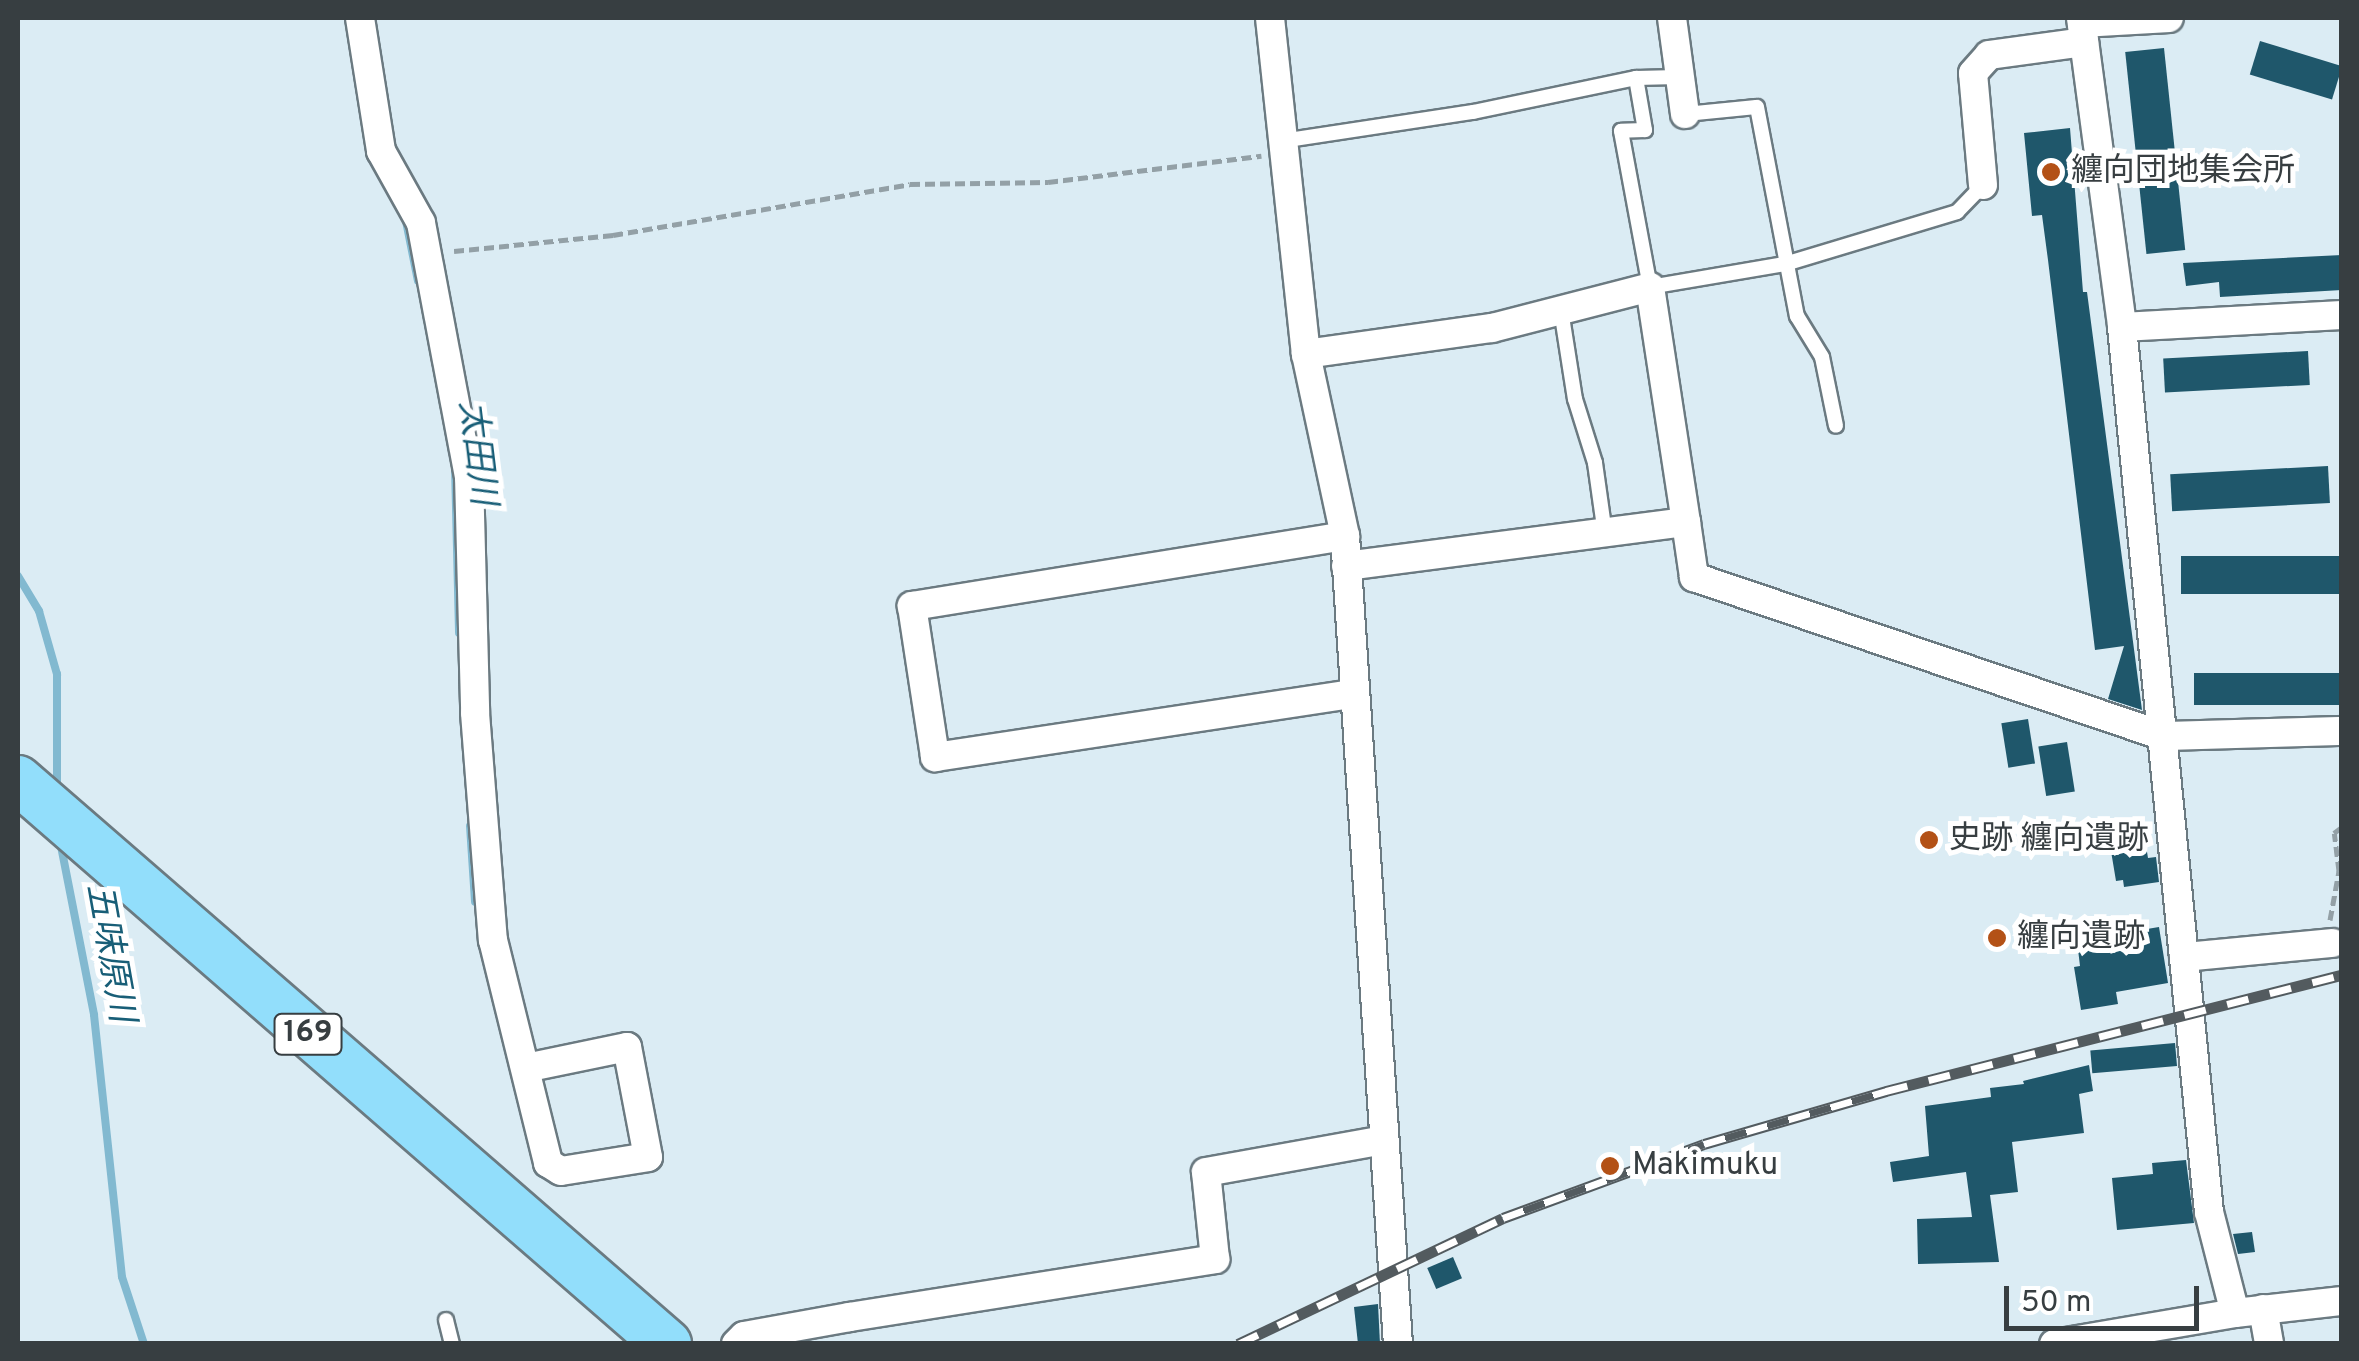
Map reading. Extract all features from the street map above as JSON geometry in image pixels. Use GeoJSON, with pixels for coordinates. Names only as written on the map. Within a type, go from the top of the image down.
{"type":"FeatureCollection","features":[{"type":"Feature","properties":{"kind":"highway","name":"169"},"geometry":{"type":"LineString","coordinates":[[18,780],[666,1344]]}},
{"type":"Feature","properties":{"kind":"street"},"geometry":{"type":"LineString","coordinates":[[360,18],[381,150],[420,223],[469,476],[475,713],[492,940],[548,1163],[560,1172],[648,1157],[628,1047],[526,1068]]}},
{"type":"Feature","properties":{"kind":"street"},"geometry":{"type":"LineString","coordinates":[[1270,18],[1306,354],[1345,536],[1398,1344]]}},
{"type":"Feature","properties":{"kind":"street"},"geometry":{"type":"LineString","coordinates":[[1672,18],[1686,114]]}},
{"type":"Feature","properties":{"kind":"street"},"geometry":{"type":"LineString","coordinates":[[1983,185],[1973,74],[1989,54],[2082,27],[2169,18]]}},
{"type":"Feature","properties":{"kind":"street"},"geometry":{"type":"LineString","coordinates":[[2082,27],[2122,327],[2209,1212],[2234,1313]]}},
{"type":"Feature","properties":{"kind":"street"},"geometry":{"type":"LineString","coordinates":[[1306,354],[1492,328],[1650,287],[1694,577],[2163,736],[2342,730]]}},
{"type":"Feature","properties":{"kind":"street"},"geometry":{"type":"LineString","coordinates":[[2122,327],[2342,315]]}},
{"type":"Feature","properties":{"kind":"street"},"geometry":{"type":"LineString","coordinates":[[1346,566],[1686,522]]}},
{"type":"Feature","properties":{"kind":"street"},"geometry":{"type":"LineString","coordinates":[[1345,536],[912,606],[936,757],[1354,694]]}},
{"type":"Feature","properties":{"kind":"street"},"geometry":{"type":"LineString","coordinates":[[2184,957],[2332,943]]}},
{"type":"Feature","properties":{"kind":"street"},"geometry":{"type":"LineString","coordinates":[[736,1344],[744,1336],[850,1316],[1215,1259],[1206,1172],[1384,1140]]}},
{"type":"Feature","properties":{"kind":"street"},"geometry":{"type":"LineString","coordinates":[[2054,1344],[2234,1313],[2342,1301]]}},
{"type":"Feature","properties":{"kind":"street"},"geometry":{"type":"LineString","coordinates":[[2263,1309],[2269,1344]]}},
{"type":"Feature","properties":{"kind":"lane"},"geometry":{"type":"LineString","coordinates":[[1282,147],[1636,78],[1678,77]]}},
{"type":"Feature","properties":{"kind":"lane"},"geometry":{"type":"LineString","coordinates":[[1636,78],[1645,130],[1621,132],[1650,287],[1785,264],[1957,212],[1983,185]]}},
{"type":"Feature","properties":{"kind":"lane"},"geometry":{"type":"LineString","coordinates":[[1686,114],[1757,107],[1797,316],[1822,357],[1836,426]]}},
{"type":"Feature","properties":{"kind":"lane"},"geometry":{"type":"LineString","coordinates":[[1561,310],[1575,399],[1595,463],[1605,534]]}},
{"type":"Feature","properties":{"kind":"lane"},"geometry":{"type":"LineString","coordinates":[[446,1320],[452,1344]]}},
{"type":"Feature","properties":{"kind":"path"},"geometry":{"type":"LineString","coordinates":[[426,254],[614,235],[910,184],[1048,182],[1282,147]]}},
{"type":"Feature","properties":{"kind":"path"},"geometry":{"type":"LineString","coordinates":[[2332,943],[2329,925],[2338,871],[2334,833],[2342,827]]}},
{"type":"Feature","properties":{"kind":"building"},"geometry":{"type":"Polygon","coordinates":[[[2260,41],[2342,66],[2332,100],[2250,74],[2260,41]]]}},
{"type":"Feature","properties":{"kind":"building"},"geometry":{"type":"Polygon","coordinates":[[[2164,48],[2185,250],[2146,254],[2125,52],[2164,48]]]}},
{"type":"Feature","properties":{"kind":"building"},"geometry":{"type":"Polygon","coordinates":[[[2070,128],[2083,292],[2087,292],[2142,710],[2108,699],[2124,646],[2095,650],[2042,215],[2032,216],[2024,133],[2070,128]]]}},
{"type":"Feature","properties":{"kind":"building"},"geometry":{"type":"Polygon","coordinates":[[[2342,255],[2342,290],[2220,297],[2219,282],[2186,286],[2183,263],[2342,255]]]}},
{"type":"Feature","properties":{"kind":"building"},"geometry":{"type":"Polygon","coordinates":[[[2308,351],[2310,385],[2165,393],[2163,359],[2308,351]]]}},
{"type":"Feature","properties":{"kind":"building"},"geometry":{"type":"Polygon","coordinates":[[[2328,466],[2330,503],[2172,511],[2170,474],[2328,466]]]}},
{"type":"Feature","properties":{"kind":"building"},"geometry":{"type":"Polygon","coordinates":[[[2181,556],[2342,556],[2342,594],[2181,594],[2181,556]]]}},
{"type":"Feature","properties":{"kind":"building"},"geometry":{"type":"Polygon","coordinates":[[[2194,673],[2342,673],[2342,705],[2194,705],[2194,673]]]}},
{"type":"Feature","properties":{"kind":"building"},"geometry":{"type":"Polygon","coordinates":[[[2028,719],[2035,763],[2008,768],[2001,723],[2028,719]]]}},
{"type":"Feature","properties":{"kind":"building"},"geometry":{"type":"Polygon","coordinates":[[[2067,742],[2075,791],[2046,796],[2038,747],[2067,742]]]}},
{"type":"Feature","properties":{"kind":"building"},"geometry":{"type":"Polygon","coordinates":[[[2142,821],[2148,858],[2156,857],[2159,882],[2124,887],[2123,880],[2116,881],[2107,827],[2142,821]]]}},
{"type":"Feature","properties":{"kind":"building"},"geometry":{"type":"Polygon","coordinates":[[[2110,927],[2111,935],[2159,927],[2168,983],[2116,992],[2118,1004],[2081,1010],[2074,967],[2080,966],[2076,933],[2110,927]]]}},
{"type":"Feature","properties":{"kind":"building"},"geometry":{"type":"Polygon","coordinates":[[[2175,1043],[2177,1066],[2092,1073],[2090,1050],[2175,1043]]]}},
{"type":"Feature","properties":{"kind":"building"},"geometry":{"type":"Polygon","coordinates":[[[2089,1065],[2093,1091],[2079,1094],[2084,1133],[2012,1142],[2018,1192],[1990,1195],[1999,1262],[1918,1264],[1917,1219],[1972,1217],[1966,1172],[1893,1182],[1890,1162],[1929,1156],[1925,1106],[1991,1097],[1990,1088],[2024,1084],[2023,1081],[2089,1065]]]}},
{"type":"Feature","properties":{"kind":"building"},"geometry":{"type":"Polygon","coordinates":[[[2186,1160],[2194,1223],[2117,1230],[2112,1178],[2153,1174],[2152,1163],[2186,1160]]]}},
{"type":"Feature","properties":{"kind":"building"},"geometry":{"type":"Polygon","coordinates":[[[2252,1232],[2255,1252],[2238,1254],[2233,1234],[2252,1232]]]}},
{"type":"Feature","properties":{"kind":"building"},"geometry":{"type":"Polygon","coordinates":[[[1453,1257],[1462,1278],[1436,1289],[1427,1268],[1453,1257]]]}},
{"type":"Feature","properties":{"kind":"building"},"geometry":{"type":"Polygon","coordinates":[[[1378,1304],[1380,1344],[1358,1344],[1354,1307],[1378,1304]]]}},
{"type":"Feature","properties":{"kind":"waterway","name":"太田川"},"geometry":{"type":"LineString","coordinates":[[405,216],[418,281]]}},
{"type":"Feature","properties":{"kind":"waterway","name":"太田川"},"geometry":{"type":"LineString","coordinates":[[455,467],[459,633]]}},
{"type":"Feature","properties":{"kind":"waterway","name":"五味原川"},"geometry":{"type":"LineString","coordinates":[[18,576],[39,611],[57,674],[57,792]]}},
{"type":"Feature","properties":{"kind":"waterway","name":"太田川"},"geometry":{"type":"LineString","coordinates":[[470,826],[475,902]]}},
{"type":"Feature","properties":{"kind":"waterway","name":"五味原川"},"geometry":{"type":"LineString","coordinates":[[60,841],[94,1015],[122,1277],[144,1344]]}},
{"type":"Feature","properties":{"kind":"railway"},"geometry":{"type":"LineString","coordinates":[[1238,1344],[1503,1218],[1704,1144],[1886,1091],[2342,975]]}},
{"type":"Feature","properties":{"kind":"place","name":"纏向団地集会所"},"geometry":{"type":"Point","coordinates":[2051,172]}},
{"type":"Feature","properties":{"kind":"place","name":"史跡 纏向遺跡"},"geometry":{"type":"Point","coordinates":[1929,840]}},
{"type":"Feature","properties":{"kind":"place","name":"纏向遺跡"},"geometry":{"type":"Point","coordinates":[1997,938]}},
{"type":"Feature","properties":{"kind":"place","name":"Makimuku"},"geometry":{"type":"Point","coordinates":[1610,1166]}}]}
